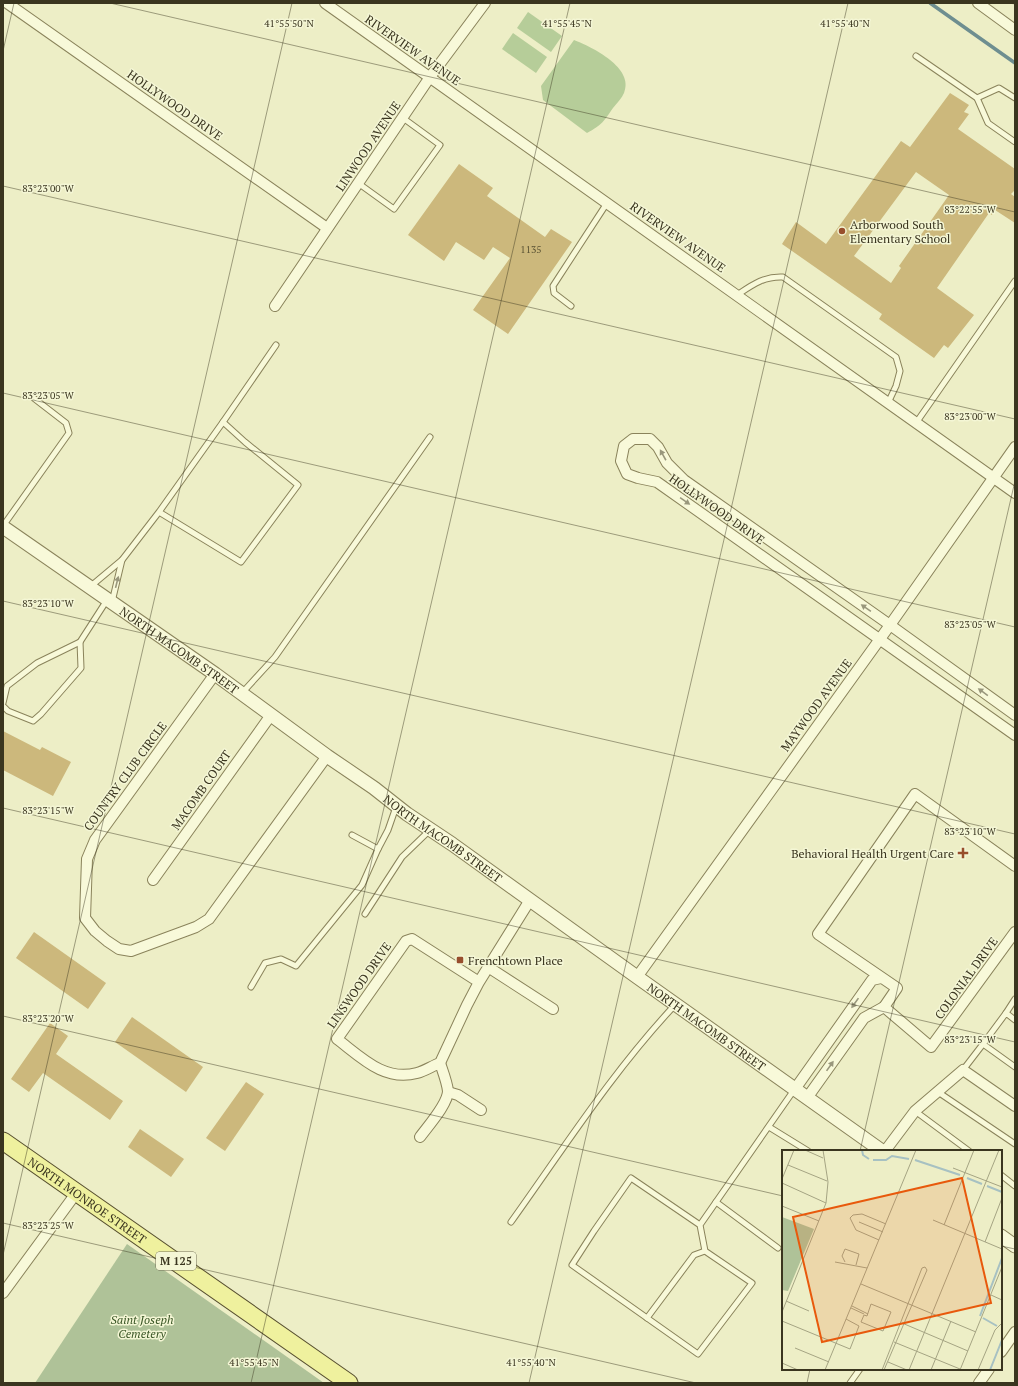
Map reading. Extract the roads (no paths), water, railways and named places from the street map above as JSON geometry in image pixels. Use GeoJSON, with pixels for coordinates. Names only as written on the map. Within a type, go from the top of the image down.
{"type":"FeatureCollection","features":[{"type":"Feature","properties":{"kind":"main road","name":"NORTH MONROE STREET"},"geometry":{"type":"LineString","coordinates":[[3,1141],[349,1383]]}},
{"type":"Feature","properties":{"kind":"street","name":"HOLLYWOOD DRIVE"},"geometry":{"type":"LineString","coordinates":[[7,3],[328,228]]}},
{"type":"Feature","properties":{"kind":"street","name":"RIVERVIEW AVENUE"},"geometry":{"type":"LineString","coordinates":[[325,3],[1015,493]]}},
{"type":"Feature","properties":{"kind":"street","name":"LINWOOD AVENUE"},"geometry":{"type":"LineString","coordinates":[[275,306],[430,77],[485,3]]}},
{"type":"Feature","properties":{"kind":"street"},"geometry":{"type":"LineString","coordinates":[[978,3],[1015,30]]}},
{"type":"Feature","properties":{"kind":"street","name":"HOLLYWOOD DRIVE"},"geometry":{"type":"LineString","coordinates":[[1014,733],[657,482],[627,474],[620,461],[624,446],[633,439],[650,439],[658,447],[667,463],[684,480],[1015,715]]}},
{"type":"Feature","properties":{"kind":"street","name":"MAYWOOD AVENUE"},"geometry":{"type":"LineString","coordinates":[[637,977],[890,625],[1015,447]]}},
{"type":"Feature","properties":{"kind":"street","name":"NORTH MACOMB STREET"},"geometry":{"type":"LineString","coordinates":[[3,526],[88,588],[215,674],[327,756],[881,1150]]}},
{"type":"Feature","properties":{"kind":"street","name":"COUNTRY CLUB CIRCLE"},"geometry":{"type":"LineString","coordinates":[[215,674],[94,840],[87,859],[85,918],[95,931],[107,941],[118,949],[131,951],[196,927],[209,919],[327,756]]}},
{"type":"Feature","properties":{"kind":"street","name":"MACOMB COURT"},"geometry":{"type":"LineString","coordinates":[[153,880],[271,715]]}},
{"type":"Feature","properties":{"kind":"street"},"geometry":{"type":"LineString","coordinates":[[807,1098],[864,1018],[884,1007],[897,988],[818,934],[915,794],[1015,866]]}},
{"type":"Feature","properties":{"kind":"street"},"geometry":{"type":"LineString","coordinates":[[420,1137],[446,1101],[448,1092],[440,1063],[479,982],[530,900]]}},
{"type":"Feature","properties":{"kind":"street","name":"COLONIAL DRIVE"},"geometry":{"type":"LineString","coordinates":[[884,1007],[931,1047],[1015,932]]}},
{"type":"Feature","properties":{"kind":"street","name":"LINSWOOD DRIVE"},"geometry":{"type":"LineString","coordinates":[[440,1063],[417,1073],[403,1075],[389,1074],[377,1068],[337,1039],[406,941],[412,939],[479,982]]}},
{"type":"Feature","properties":{"kind":"street"},"geometry":{"type":"LineString","coordinates":[[488,967],[552,1009]]}},
{"type":"Feature","properties":{"kind":"street"},"geometry":{"type":"LineString","coordinates":[[794,1089],[872,980],[881,978]]}},
{"type":"Feature","properties":{"kind":"street"},"geometry":{"type":"LineString","coordinates":[[886,1150],[915,1111],[963,1070],[1015,1106]]}},
{"type":"Feature","properties":{"kind":"street"},"geometry":{"type":"LineString","coordinates":[[448,1092],[458,1095],[481,1110]]}},
{"type":"Feature","properties":{"kind":"street"},"geometry":{"type":"LineString","coordinates":[[3,1293],[77,1192]]}},
{"type":"Feature","properties":{"kind":"street"},"geometry":{"type":"LineString","coordinates":[[1002,1237],[1015,1246]]}},
{"type":"Feature","properties":{"kind":"street"},"geometry":{"type":"LineString","coordinates":[[1002,1351],[1015,1332]]}},
{"type":"Feature","properties":{"kind":"street"},"geometry":{"type":"LineString","coordinates":[[979,1383],[988,1370]]}},
{"type":"Feature","properties":{"kind":"lane"},"geometry":{"type":"LineString","coordinates":[[916,56],[977,98],[988,123],[1015,142]]}},
{"type":"Feature","properties":{"kind":"lane"},"geometry":{"type":"LineString","coordinates":[[977,98],[999,88],[1015,98]]}},
{"type":"Feature","properties":{"kind":"lane"},"geometry":{"type":"LineString","coordinates":[[358,183],[394,209],[440,145],[403,118]]}},
{"type":"Feature","properties":{"kind":"lane"},"geometry":{"type":"LineString","coordinates":[[571,306],[554,294],[553,286],[607,203]]}},
{"type":"Feature","properties":{"kind":"lane"},"geometry":{"type":"LineString","coordinates":[[737,295],[754,284],[772,276],[783,277],[896,357],[900,372],[896,386],[888,403]]}},
{"type":"Feature","properties":{"kind":"lane"},"geometry":{"type":"LineString","coordinates":[[916,422],[1013,287],[1015,281]]}},
{"type":"Feature","properties":{"kind":"lane"},"geometry":{"type":"LineString","coordinates":[[88,588],[122,560],[159,512],[276,345]]}},
{"type":"Feature","properties":{"kind":"lane"},"geometry":{"type":"LineString","coordinates":[[3,526],[69,433],[66,423],[31,396]]}},
{"type":"Feature","properties":{"kind":"lane"},"geometry":{"type":"LineString","coordinates":[[159,512],[241,562],[298,485],[223,422]]}},
{"type":"Feature","properties":{"kind":"lane"},"geometry":{"type":"LineString","coordinates":[[242,694],[275,657],[430,437]]}},
{"type":"Feature","properties":{"kind":"lane"},"geometry":{"type":"LineString","coordinates":[[80,642],[81,668],[41,714],[33,721],[8,711],[3,704],[7,686],[38,663],[80,642],[109,601],[122,560]]}},
{"type":"Feature","properties":{"kind":"lane"},"geometry":{"type":"LineString","coordinates":[[251,987],[265,963],[281,959],[296,966],[362,885],[388,830],[397,806]]}},
{"type":"Feature","properties":{"kind":"lane"},"geometry":{"type":"LineString","coordinates":[[365,914],[402,857],[431,830]]}},
{"type":"Feature","properties":{"kind":"lane"},"geometry":{"type":"LineString","coordinates":[[352,835],[378,849]]}},
{"type":"Feature","properties":{"kind":"lane"},"geometry":{"type":"LineString","coordinates":[[963,1070],[1015,1000]]}},
{"type":"Feature","properties":{"kind":"lane"},"geometry":{"type":"LineString","coordinates":[[511,1222],[626,1061],[649,1032],[675,1004]]}},
{"type":"Feature","properties":{"kind":"lane"},"geometry":{"type":"LineString","coordinates":[[1006,1013],[1015,1020]]}},
{"type":"Feature","properties":{"kind":"lane"},"geometry":{"type":"LineString","coordinates":[[983,1044],[1015,1067]]}},
{"type":"Feature","properties":{"kind":"lane"},"geometry":{"type":"LineString","coordinates":[[700,1225],[794,1089]]}},
{"type":"Feature","properties":{"kind":"lane"},"geometry":{"type":"LineString","coordinates":[[938,1092],[1015,1144]]}},
{"type":"Feature","properties":{"kind":"lane"},"geometry":{"type":"LineString","coordinates":[[915,1111],[968,1150]]}},
{"type":"Feature","properties":{"kind":"lane"},"geometry":{"type":"LineString","coordinates":[[769,1127],[806,1150]]}},
{"type":"Feature","properties":{"kind":"lane"},"geometry":{"type":"LineString","coordinates":[[1002,1176],[1015,1186]]}},
{"type":"Feature","properties":{"kind":"lane"},"geometry":{"type":"LineString","coordinates":[[631,1178],[700,1225],[706,1251],[752,1283],[698,1354],[572,1265],[631,1178]]}},
{"type":"Feature","properties":{"kind":"lane"},"geometry":{"type":"LineString","coordinates":[[716,1202],[778,1248]]}},
{"type":"Feature","properties":{"kind":"lane"},"geometry":{"type":"LineString","coordinates":[[647,1318],[694,1255],[706,1251]]}},
{"type":"Feature","properties":{"kind":"lane"},"geometry":{"type":"LineString","coordinates":[[850,1383],[859,1370]]}},
{"type":"Feature","properties":{"kind":"waterway"},"geometry":{"type":"LineString","coordinates":[[930,3],[1015,63]]}},
{"type":"Feature","properties":{"kind":"place","name":"Arborwood South Elementary School"},"geometry":{"type":"Point","coordinates":[842,231]}},
{"type":"Feature","properties":{"kind":"place","name":"Behavioral Health Urgent Care"},"geometry":{"type":"Point","coordinates":[963,853]}},
{"type":"Feature","properties":{"kind":"place","name":"Frenchtown Place"},"geometry":{"type":"Point","coordinates":[460,960]}},
{"type":"Feature","properties":{"kind":"park label","name":"Saint Joseph Cemetery"},"geometry":{"type":"Point","coordinates":[142,1326]}}]}
